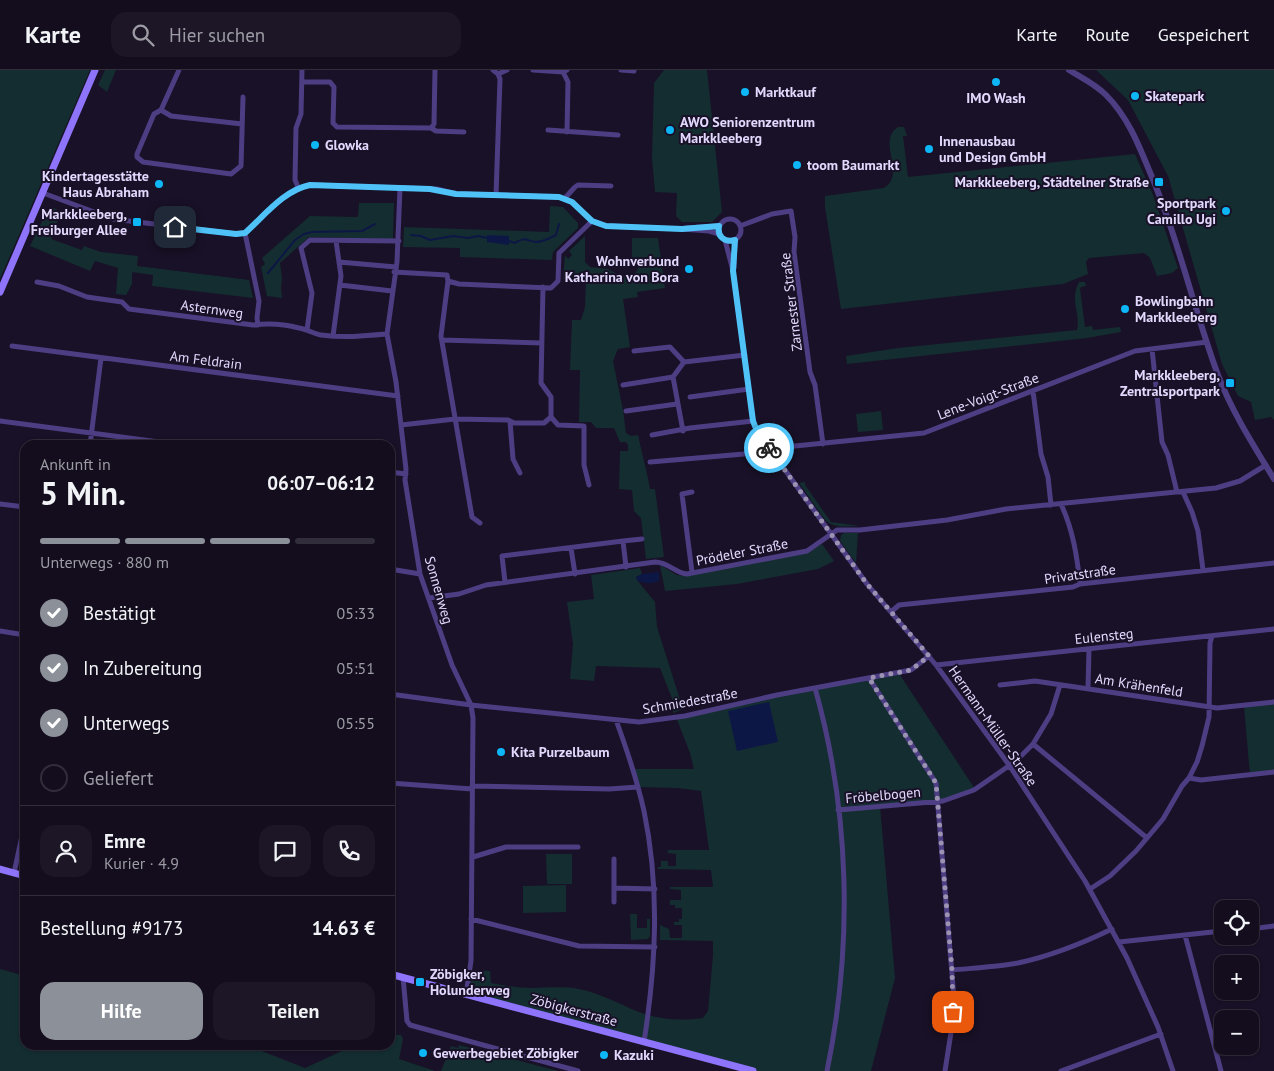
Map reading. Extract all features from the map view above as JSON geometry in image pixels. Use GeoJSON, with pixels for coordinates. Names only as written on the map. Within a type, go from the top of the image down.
{"type":"FeatureCollection","features":[{"type":"Feature","properties":{"kind":"main road"},"geometry":{"type":"LineString","coordinates":[[0,292],[95,70]]}},
{"type":"Feature","properties":{"kind":"main road"},"geometry":{"type":"LineString","coordinates":[[0,869],[20,875]]}},
{"type":"Feature","properties":{"kind":"main road","name":"Zöbigkerstraße"},"geometry":{"type":"LineString","coordinates":[[395,975],[752,1071]]}},
{"type":"Feature","properties":{"kind":"street"},"geometry":{"type":"LineString","coordinates":[[179,70],[161,110],[154,114],[137,154],[137,157],[143,162],[231,174],[241,166],[243,97]]}},
{"type":"Feature","properties":{"kind":"street"},"geometry":{"type":"LineString","coordinates":[[298,187],[295,180],[296,128],[301,114],[302,70]]}},
{"type":"Feature","properties":{"kind":"street"},"geometry":{"type":"LineString","coordinates":[[431,128],[434,124],[435,70]]}},
{"type":"Feature","properties":{"kind":"street"},"geometry":{"type":"LineString","coordinates":[[493,70],[500,79],[496,195]]}},
{"type":"Feature","properties":{"kind":"street"},"geometry":{"type":"LineString","coordinates":[[498,74],[507,70]]}},
{"type":"Feature","properties":{"kind":"street"},"geometry":{"type":"LineString","coordinates":[[533,70],[565,71],[568,82],[567,132]]}},
{"type":"Feature","properties":{"kind":"street"},"geometry":{"type":"LineString","coordinates":[[621,70],[634,71]]}},
{"type":"Feature","properties":{"kind":"street"},"geometry":{"type":"LineString","coordinates":[[1068,70],[1086,79]]}},
{"type":"Feature","properties":{"kind":"street"},"geometry":{"type":"LineString","coordinates":[[1077,70],[1107,96],[1132,130],[1172,229],[1219,377],[1234,411],[1273,475]]}},
{"type":"Feature","properties":{"kind":"street"},"geometry":{"type":"LineString","coordinates":[[302,82],[330,82],[332,84],[334,87],[333,124],[337,127],[372,128],[384,126],[431,128],[436,131],[464,132]]}},
{"type":"Feature","properties":{"kind":"street"},"geometry":{"type":"LineString","coordinates":[[161,110],[170,116],[242,124]]}},
{"type":"Feature","properties":{"kind":"street"},"geometry":{"type":"LineString","coordinates":[[548,130],[618,134]]}},
{"type":"Feature","properties":{"kind":"street"},"geometry":{"type":"LineString","coordinates":[[43,193],[113,219],[236,234],[245,233],[285,196],[298,187],[310,185],[437,190],[450,194],[565,198],[592,221],[606,226],[709,231],[719,234],[725,240],[735,240],[740,234],[740,226],[736,221],[729,219],[723,221],[719,226],[719,234]]}},
{"type":"Feature","properties":{"kind":"street"},"geometry":{"type":"LineString","coordinates":[[565,198],[578,185],[611,186]]}},
{"type":"Feature","properties":{"kind":"street","name":"Sonnenweg"},"geometry":{"type":"LineString","coordinates":[[400,188],[399,241],[387,334],[398,396],[405,480],[420,574],[452,665],[471,706],[473,718],[471,962],[466,994]]}},
{"type":"Feature","properties":{"kind":"street","name":"Zarnester Straße"},"geometry":{"type":"LineString","coordinates":[[740,226],[772,214],[791,211],[795,237],[794,252],[810,372],[815,385],[823,444]]}},
{"type":"Feature","properties":{"kind":"street"},"geometry":{"type":"LineString","coordinates":[[448,281],[459,284],[551,288],[558,281],[559,253],[592,221]]}},
{"type":"Feature","properties":{"kind":"street"},"geometry":{"type":"LineString","coordinates":[[682,229],[719,226]]}},
{"type":"Feature","properties":{"kind":"street"},"geometry":{"type":"LineString","coordinates":[[245,233],[259,301],[258,325]]}},
{"type":"Feature","properties":{"kind":"street"},"geometry":{"type":"LineString","coordinates":[[307,330],[312,293],[301,248],[310,240],[399,241]]}},
{"type":"Feature","properties":{"kind":"street"},"geometry":{"type":"LineString","coordinates":[[333,336],[340,285],[336,240]]}},
{"type":"Feature","properties":{"kind":"street","name":"Hermann-Müller-Straße"},"geometry":{"type":"LineString","coordinates":[[725,240],[733,271],[753,421],[763,440],[867,584],[929,656],[1009,765],[1090,889],[1119,942],[1160,1034],[1173,1071]]}},
{"type":"Feature","properties":{"kind":"street","name":"Hermann-Müller-Straße"},"geometry":{"type":"LineString","coordinates":[[733,271],[735,240]]}},
{"type":"Feature","properties":{"kind":"street"},"geometry":{"type":"LineString","coordinates":[[339,262],[447,275],[442,340],[472,517],[480,523]]}},
{"type":"Feature","properties":{"kind":"street","name":"Asternweg"},"geometry":{"type":"LineString","coordinates":[[37,282],[59,286],[87,297],[122,302],[129,309],[253,325],[267,323],[333,336],[349,337],[387,334]]}},
{"type":"Feature","properties":{"kind":"street"},"geometry":{"type":"LineString","coordinates":[[340,285],[392,291]]}},
{"type":"Feature","properties":{"kind":"street"},"geometry":{"type":"LineString","coordinates":[[543,287],[541,383],[551,397],[551,417],[558,425],[584,426],[586,429],[584,465],[589,485]]}},
{"type":"Feature","properties":{"kind":"street"},"geometry":{"type":"LineString","coordinates":[[442,340],[542,343]]}},
{"type":"Feature","properties":{"kind":"street","name":"Lene-Voigt-Straße"},"geometry":{"type":"LineString","coordinates":[[773,454],[785,447],[924,433],[1135,351],[1207,342]]}},
{"type":"Feature","properties":{"kind":"street","name":"Am Feldrain"},"geometry":{"type":"LineString","coordinates":[[12,346],[398,396]]}},
{"type":"Feature","properties":{"kind":"street"},"geometry":{"type":"LineString","coordinates":[[634,351],[670,347],[684,362]]}},
{"type":"Feature","properties":{"kind":"street"},"geometry":{"type":"LineString","coordinates":[[1152,349],[1162,442],[1170,462],[1177,492]]}},
{"type":"Feature","properties":{"kind":"street"},"geometry":{"type":"LineString","coordinates":[[683,431],[673,377],[684,362],[745,355]]}},
{"type":"Feature","properties":{"kind":"street"},"geometry":{"type":"LineString","coordinates":[[90,440],[101,358]]}},
{"type":"Feature","properties":{"kind":"street"},"geometry":{"type":"LineString","coordinates":[[624,384],[673,377]]}},
{"type":"Feature","properties":{"kind":"street"},"geometry":{"type":"LineString","coordinates":[[690,397],[749,389]]}},
{"type":"Feature","properties":{"kind":"street"},"geometry":{"type":"LineString","coordinates":[[1033,391],[1041,454],[1048,477],[1051,505]]}},
{"type":"Feature","properties":{"kind":"street"},"geometry":{"type":"LineString","coordinates":[[626,411],[677,404]]}},
{"type":"Feature","properties":{"kind":"street"},"geometry":{"type":"LineString","coordinates":[[401,425],[456,419],[544,423],[551,417]]}},
{"type":"Feature","properties":{"kind":"street"},"geometry":{"type":"LineString","coordinates":[[0,421],[144,440]]}},
{"type":"Feature","properties":{"kind":"street"},"geometry":{"type":"LineString","coordinates":[[510,421],[513,459],[520,473]]}},
{"type":"Feature","properties":{"kind":"street"},"geometry":{"type":"LineString","coordinates":[[652,435],[683,431],[690,428],[753,421]]}},
{"type":"Feature","properties":{"kind":"street"},"geometry":{"type":"LineString","coordinates":[[650,462],[744,454],[763,440]]}},
{"type":"Feature","properties":{"kind":"street"},"geometry":{"type":"LineString","coordinates":[[831,533],[837,530],[860,530],[947,520],[1006,509],[1183,492],[1229,485],[1266,466]]}},
{"type":"Feature","properties":{"kind":"street"},"geometry":{"type":"LineString","coordinates":[[395,473],[406,474]]}},
{"type":"Feature","properties":{"kind":"street"},"geometry":{"type":"LineString","coordinates":[[692,492],[682,494],[692,572]]}},
{"type":"Feature","properties":{"kind":"street"},"geometry":{"type":"LineString","coordinates":[[1183,492],[1198,531],[1203,570]]}},
{"type":"Feature","properties":{"kind":"street"},"geometry":{"type":"LineString","coordinates":[[0,504],[20,506]]}},
{"type":"Feature","properties":{"kind":"street"},"geometry":{"type":"LineString","coordinates":[[1061,504],[1072,531],[1080,584]]}},
{"type":"Feature","properties":{"kind":"street","name":"Prödeler Straße"},"geometry":{"type":"LineString","coordinates":[[429,598],[459,594],[486,585],[661,562],[680,573],[692,572],[807,551],[831,533]]}},
{"type":"Feature","properties":{"kind":"street"},"geometry":{"type":"LineString","coordinates":[[506,582],[502,556],[642,539]]}},
{"type":"Feature","properties":{"kind":"street"},"geometry":{"type":"LineString","coordinates":[[622,542],[626,567]]}},
{"type":"Feature","properties":{"kind":"street"},"geometry":{"type":"LineString","coordinates":[[571,548],[575,574]]}},
{"type":"Feature","properties":{"kind":"street","name":"Privatstraße"},"geometry":{"type":"LineString","coordinates":[[891,612],[900,605],[1075,587],[1080,584],[1274,563]]}},
{"type":"Feature","properties":{"kind":"street"},"geometry":{"type":"LineString","coordinates":[[395,570],[420,574]]}},
{"type":"Feature","properties":{"kind":"street","name":"Eulensteg"},"geometry":{"type":"LineString","coordinates":[[936,665],[1274,629]]}},
{"type":"Feature","properties":{"kind":"street"},"geometry":{"type":"LineString","coordinates":[[0,631],[20,634]]}},
{"type":"Feature","properties":{"kind":"street"},"geometry":{"type":"LineString","coordinates":[[1090,889],[1110,876],[1147,838],[1189,778],[1202,746],[1209,717],[1210,642],[1212,636]]}},
{"type":"Feature","properties":{"kind":"street"},"geometry":{"type":"LineString","coordinates":[[1088,688],[1089,649]]}},
{"type":"Feature","properties":{"kind":"street","name":"Schmiedestraße"},"geometry":{"type":"LineString","coordinates":[[395,695],[471,706],[639,722],[685,716],[815,688],[911,670],[929,656]]}},
{"type":"Feature","properties":{"kind":"street","name":"Fröbelbogen"},"geometry":{"type":"LineString","coordinates":[[838,810],[937,801],[936,783],[869,678]]}},
{"type":"Feature","properties":{"kind":"street","name":"Am Krähenfeld"},"geometry":{"type":"LineString","coordinates":[[1000,684],[1035,681],[1208,708],[1274,702]]}},
{"type":"Feature","properties":{"kind":"street"},"geometry":{"type":"LineString","coordinates":[[945,1071],[949,1053],[954,998],[937,801],[974,790],[1016,761],[1032,744],[1049,718],[1060,685]]}},
{"type":"Feature","properties":{"kind":"street"},"geometry":{"type":"LineString","coordinates":[[815,688],[829,748],[838,810],[844,878],[843,945],[837,1014],[827,1071]]}},
{"type":"Feature","properties":{"kind":"street"},"geometry":{"type":"LineString","coordinates":[[616,720],[638,787],[647,829],[655,889],[655,947],[652,988],[644,1042]]}},
{"type":"Feature","properties":{"kind":"street"},"geometry":{"type":"LineString","coordinates":[[1032,744],[1147,838]]}},
{"type":"Feature","properties":{"kind":"street"},"geometry":{"type":"LineString","coordinates":[[1189,778],[1201,780],[1274,772]]}},
{"type":"Feature","properties":{"kind":"street"},"geometry":{"type":"LineString","coordinates":[[395,783],[472,788],[609,789],[638,787]]}},
{"type":"Feature","properties":{"kind":"street"},"geometry":{"type":"LineString","coordinates":[[14,873],[20,845]]}},
{"type":"Feature","properties":{"kind":"street"},"geometry":{"type":"LineString","coordinates":[[473,857],[506,847],[578,847]]}},
{"type":"Feature","properties":{"kind":"street"},"geometry":{"type":"LineString","coordinates":[[614,859],[614,902]]}},
{"type":"Feature","properties":{"kind":"street"},"geometry":{"type":"LineString","coordinates":[[614,888],[655,889]]}},
{"type":"Feature","properties":{"kind":"street"},"geometry":{"type":"LineString","coordinates":[[472,919],[579,946],[655,947]]}},
{"type":"Feature","properties":{"kind":"street"},"geometry":{"type":"LineString","coordinates":[[1259,928],[1274,926]]}},
{"type":"Feature","properties":{"kind":"street"},"geometry":{"type":"LineString","coordinates":[[952,970],[1015,964],[1032,960],[1081,944],[1112,929]]}},
{"type":"Feature","properties":{"kind":"street"},"geometry":{"type":"LineString","coordinates":[[1119,942],[1214,932]]}},
{"type":"Feature","properties":{"kind":"street"},"geometry":{"type":"LineString","coordinates":[[1185,935],[1221,1071]]}},
{"type":"Feature","properties":{"kind":"street"},"geometry":{"type":"LineString","coordinates":[[403,977],[407,1021],[410,1025],[578,1071]]}},
{"type":"Feature","properties":{"kind":"street"},"geometry":{"type":"LineString","coordinates":[[1061,1071],[1160,1034]]}},
{"type":"Feature","properties":{"kind":"green space"},"geometry":{"type":"Polygon","coordinates":[[[0,70],[90,70],[0,279],[0,70]]]}},
{"type":"Feature","properties":{"kind":"green space"},"geometry":{"type":"Polygon","coordinates":[[[105,70],[116,70],[107,92],[98,85],[105,70]]]}},
{"type":"Feature","properties":{"kind":"green space"},"geometry":{"type":"Polygon","coordinates":[[[664,70],[707,70],[722,212],[712,222],[682,222],[676,216],[677,193],[655,192],[652,158],[654,83],[664,70]]]}},
{"type":"Feature","properties":{"kind":"green space","name":"Sportpark Camillo Ugi"},"geometry":{"type":"Polygon","coordinates":[[[1096,70],[1274,70],[1274,420],[1271,417],[1255,420],[1251,402],[1238,396],[1222,364],[1168,176],[1128,100],[1096,70]]]}},
{"type":"Feature","properties":{"kind":"green space"},"geometry":{"type":"Polygon","coordinates":[[[898,127],[904,127],[907,136],[903,136],[908,177],[1135,154],[1153,195],[1178,268],[1172,273],[1157,276],[1150,258],[1144,253],[1089,258],[1086,262],[1088,274],[1063,284],[841,309],[825,207],[825,196],[884,188],[890,182],[893,175],[890,140],[892,133],[898,127]]]}},
{"type":"Feature","properties":{"kind":"green space"},"geometry":{"type":"Polygon","coordinates":[[[359,203],[394,203],[393,239],[309,237],[280,263],[282,298],[267,296],[261,267],[265,264],[262,258],[310,216],[358,217],[359,203]]]}},
{"type":"Feature","properties":{"kind":"green space"},"geometry":{"type":"Polygon","coordinates":[[[550,206],[563,207],[578,223],[578,228],[553,252],[552,260],[460,257],[460,248],[403,247],[404,227],[549,232],[550,206]]]}},
{"type":"Feature","properties":{"kind":"green space"},"geometry":{"type":"Polygon","coordinates":[[[54,208],[61,212],[51,239],[82,250],[84,246],[101,252],[138,256],[137,266],[249,280],[253,298],[152,286],[153,275],[132,272],[132,284],[126,295],[116,294],[118,268],[95,261],[90,271],[30,246],[48,209],[54,208]]]}},
{"type":"Feature","properties":{"kind":"green space"},"geometry":{"type":"Polygon","coordinates":[[[585,236],[585,262],[590,267],[608,269],[621,276],[634,274],[638,269],[636,260],[632,259],[632,238],[658,238],[665,288],[637,292],[638,297],[623,299],[630,347],[618,349],[613,361],[626,433],[631,436],[638,435],[650,489],[655,489],[664,557],[646,559],[641,518],[634,511],[632,490],[619,489],[620,451],[628,451],[628,445],[626,442],[620,442],[614,428],[596,428],[591,422],[579,422],[580,370],[570,370],[572,320],[581,320],[585,307],[586,280],[563,279],[565,255],[568,259],[572,255],[569,251],[585,236]]]}},
{"type":"Feature","properties":{"kind":"green space"},"geometry":{"type":"Polygon","coordinates":[[[1079,282],[1085,282],[1086,286],[1080,289],[1085,327],[1092,326],[1093,330],[1120,327],[1121,332],[1087,338],[847,364],[846,356],[898,348],[1077,330],[1076,289],[1079,282]]]}},
{"type":"Feature","properties":{"kind":"green space"},"geometry":{"type":"Polygon","coordinates":[[[881,411],[883,430],[858,432],[856,414],[881,411]]]}},
{"type":"Feature","properties":{"kind":"green space"},"geometry":{"type":"Polygon","coordinates":[[[805,482],[805,485],[831,522],[860,526],[837,526],[825,520],[799,483],[805,482]]]}},
{"type":"Feature","properties":{"kind":"green space"},"geometry":{"type":"Polygon","coordinates":[[[844,533],[858,533],[856,563],[840,541],[841,535],[844,533]]]}},
{"type":"Feature","properties":{"kind":"green space"},"geometry":{"type":"Polygon","coordinates":[[[822,544],[834,561],[818,569],[737,584],[665,591],[660,565],[677,575],[684,576],[807,553],[822,544]]]}},
{"type":"Feature","properties":{"kind":"green space"},"geometry":{"type":"Polygon","coordinates":[[[640,568],[642,574],[636,577],[655,602],[657,627],[683,709],[673,713],[673,701],[660,668],[596,666],[594,681],[570,679],[573,644],[567,602],[594,599],[591,575],[640,568]]]}},
{"type":"Feature","properties":{"kind":"green space"},"geometry":{"type":"Polygon","coordinates":[[[898,672],[975,789],[943,801],[880,806],[895,978],[871,1071],[753,1071],[466,994],[469,970],[490,971],[491,983],[522,988],[561,987],[579,989],[655,1017],[679,1020],[703,1018],[708,1011],[713,941],[660,940],[660,925],[669,929],[670,938],[682,938],[682,925],[674,925],[674,922],[679,922],[679,919],[682,919],[682,908],[675,908],[675,905],[670,905],[670,900],[681,900],[681,890],[670,889],[670,887],[713,887],[711,870],[658,869],[658,867],[661,867],[661,861],[668,861],[668,866],[676,866],[676,854],[668,853],[668,850],[709,850],[701,791],[678,788],[638,787],[633,769],[694,769],[676,717],[898,672]]]}},
{"type":"Feature","properties":{"kind":"green space"},"geometry":{"type":"Polygon","coordinates":[[[1274,702],[1274,772],[1250,775],[1244,706],[1274,702]]]}},
{"type":"Feature","properties":{"kind":"green space"},"geometry":{"type":"Polygon","coordinates":[[[546,854],[572,854],[572,884],[547,884],[546,854]]]}},
{"type":"Feature","properties":{"kind":"green space"},"geometry":{"type":"Polygon","coordinates":[[[566,885],[566,912],[523,913],[523,886],[566,885]]]}},
{"type":"Feature","properties":{"kind":"green space"},"geometry":{"type":"Polygon","coordinates":[[[630,914],[637,914],[637,928],[647,928],[647,919],[650,919],[650,936],[648,939],[631,940],[630,914]]]}},
{"type":"Feature","properties":{"kind":"green space"},"geometry":{"type":"Polygon","coordinates":[[[0,969],[20,975],[20,1050],[259,1050],[305,1068],[344,1050],[395,1050],[395,1035],[401,1035],[403,1039],[399,1059],[435,1071],[0,1071],[0,969]]]}},
{"type":"Feature","properties":{"kind":"green space"},"geometry":{"type":"Polygon","coordinates":[[[459,1045],[558,1071],[441,1071],[451,1046],[458,1048],[459,1045]]]}},
{"type":"Feature","properties":{"kind":"shaded area"},"geometry":{"type":"Polygon","coordinates":[[[487,235],[509,236],[509,245],[487,242],[487,235]]]}},
{"type":"Feature","properties":{"kind":"shaded area"},"geometry":{"type":"Polygon","coordinates":[[[659,572],[659,581],[654,583],[642,582],[637,580],[636,577],[642,574],[659,572]]]}},
{"type":"Feature","properties":{"kind":"shaded area"},"geometry":{"type":"Polygon","coordinates":[[[769,702],[778,742],[737,751],[728,711],[769,702]]]}},
{"type":"Feature","properties":{"kind":"waterway"},"geometry":{"type":"LineString","coordinates":[[268,273],[295,240],[304,234],[312,232],[362,231],[375,224]]}},
{"type":"Feature","properties":{"kind":"waterway"},"geometry":{"type":"LineString","coordinates":[[509,241],[515,243],[524,239],[536,242],[544,241],[556,235],[559,224]]}},
{"type":"Feature","properties":{"kind":"waterway"},"geometry":{"type":"LineString","coordinates":[[411,235],[421,236],[430,240],[453,236],[487,238]]}},
{"type":"Feature","properties":{"kind":"way so far"},"geometry":{"type":"LineString","coordinates":[[769,448],[867,584],[929,656],[911,670],[869,678],[936,783],[952,970],[953,1012]]}},
{"type":"Feature","properties":{"kind":"place","name":"IMO Wash"},"geometry":{"type":"Point","coordinates":[996,82]}},
{"type":"Feature","properties":{"kind":"place","name":"Marktkauf"},"geometry":{"type":"Point","coordinates":[745,92]}},
{"type":"Feature","properties":{"kind":"place","name":"Skatepark"},"geometry":{"type":"Point","coordinates":[1135,96]}},
{"type":"Feature","properties":{"kind":"place","name":"AWO Seniorenzentrum Markkleeberg"},"geometry":{"type":"Point","coordinates":[670,130]}},
{"type":"Feature","properties":{"kind":"place","name":"Glowka"},"geometry":{"type":"Point","coordinates":[315,145]}},
{"type":"Feature","properties":{"kind":"place","name":"Innenausbau und Design GmbH"},"geometry":{"type":"Point","coordinates":[929,149]}},
{"type":"Feature","properties":{"kind":"place","name":"toom Baumarkt"},"geometry":{"type":"Point","coordinates":[797,165]}},
{"type":"Feature","properties":{"kind":"place","name":"Markkleeberg, Städtelner Straße"},"geometry":{"type":"Point","coordinates":[1159,182]}},
{"type":"Feature","properties":{"kind":"place","name":"Kindertagesstätte Haus Abraham"},"geometry":{"type":"Point","coordinates":[159,184]}},
{"type":"Feature","properties":{"kind":"place","name":"Sportpark Camillo Ugi"},"geometry":{"type":"Point","coordinates":[1226,211]}},
{"type":"Feature","properties":{"kind":"place","name":"Markkleeberg, Freiburger Allee"},"geometry":{"type":"Point","coordinates":[137,222]}},
{"type":"Feature","properties":{"kind":"place","name":"Wohnverbund Katharina von Bora"},"geometry":{"type":"Point","coordinates":[689,269]}},
{"type":"Feature","properties":{"kind":"place","name":"Bowlingbahn Markkleeberg"},"geometry":{"type":"Point","coordinates":[1125,309]}},
{"type":"Feature","properties":{"kind":"place","name":"Markkleeberg, Zentralsportpark"},"geometry":{"type":"Point","coordinates":[1230,383]}},
{"type":"Feature","properties":{"kind":"place","name":"Kita Purzelbaum"},"geometry":{"type":"Point","coordinates":[501,752]}},
{"type":"Feature","properties":{"kind":"place","name":"Zöbigker, Holunderweg"},"geometry":{"type":"Point","coordinates":[420,982]}},
{"type":"Feature","properties":{"kind":"place","name":"Gewerbegebiet Zöbigker"},"geometry":{"type":"Point","coordinates":[423,1053]}},
{"type":"Feature","properties":{"kind":"place","name":"Kazuki"},"geometry":{"type":"Point","coordinates":[604,1055]}},
{"type":"Feature","properties":{"kind":"route"},"geometry":{"type":"LineString","coordinates":[[175,227],[236,234],[245,233],[285,196],[298,187],[310,185],[430,189],[450,194],[559,197],[572,202],[592,221],[606,226],[682,229],[719,226],[718,232],[722,238],[727,241],[735,240],[733,271],[753,421],[757,431],[769,448]]}}]}
